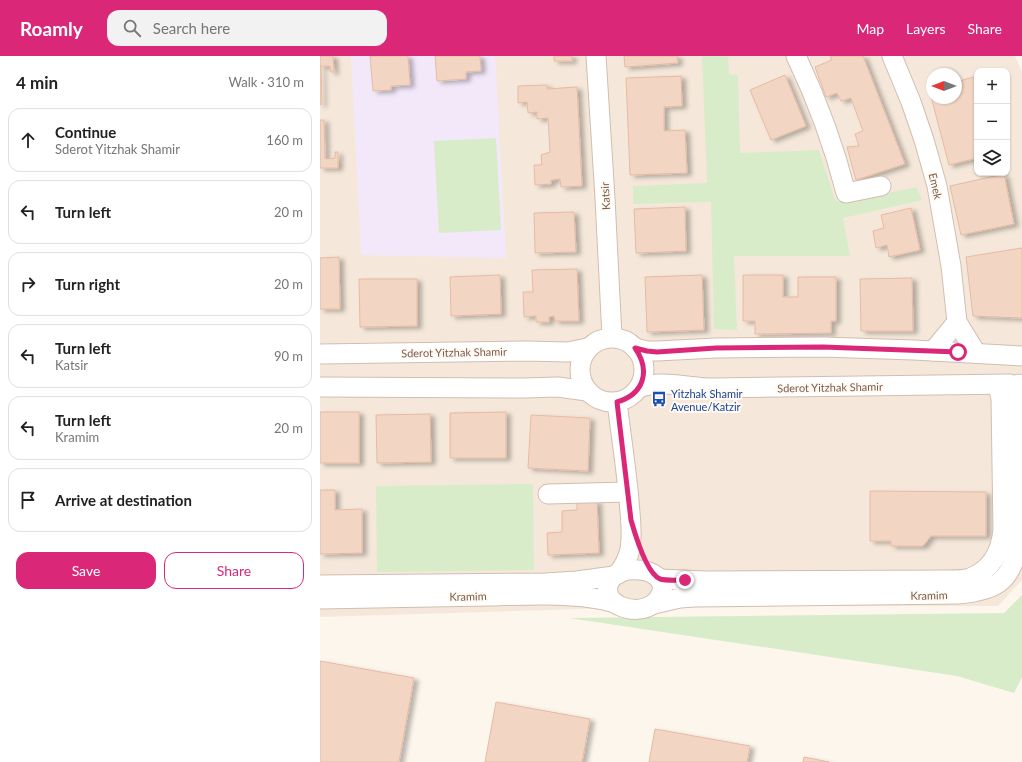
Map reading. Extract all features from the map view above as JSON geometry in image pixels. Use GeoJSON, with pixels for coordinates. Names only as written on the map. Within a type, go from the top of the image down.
{"type":"FeatureCollection","features":[{"type":"Feature","properties":{"kind":"street","name":"Katsir"},"geometry":{"type":"LineString","coordinates":[[596,56],[612,337]]}},
{"type":"Feature","properties":{"kind":"street"},"geometry":{"type":"LineString","coordinates":[[796,56],[822,117],[849,187],[881,186]]}},
{"type":"Feature","properties":{"kind":"street","name":"Emek"},"geometry":{"type":"LineString","coordinates":[[892,56],[911,102],[937,186],[952,266],[957,322]]}},
{"type":"Feature","properties":{"kind":"street"},"geometry":{"type":"LineString","coordinates":[[933,351],[957,322],[976,353]]}},
{"type":"Feature","properties":{"kind":"street"},"geometry":{"type":"LineString","coordinates":[[612,337],[621,338],[629,342],[635,348],[640,355],[644,367],[642,380],[633,395],[617,402],[606,402],[595,398],[587,391],[581,379],[579,365],[587,348],[598,340],[612,337]]}},
{"type":"Feature","properties":{"kind":"street"},"geometry":{"type":"LineString","coordinates":[[635,348],[657,352],[716,348],[816,347],[1022,356]]}},
{"type":"Feature","properties":{"kind":"street","name":"Sderot Yitzhak Shamir"},"geometry":{"type":"LineString","coordinates":[[320,354],[526,350],[568,352],[587,348]]}},
{"type":"Feature","properties":{"kind":"street","name":"Sderot Yitzhak Shamir"},"geometry":{"type":"LineString","coordinates":[[638,388],[645,385],[655,384],[709,388],[1020,384]]}},
{"type":"Feature","properties":{"kind":"street","name":"Kramim"},"geometry":{"type":"LineString","coordinates":[[654,604],[680,598],[695,597],[958,594],[982,592],[994,587],[1012,568],[1018,545],[1020,384]]}},
{"type":"Feature","properties":{"kind":"street","name":"Kramim"},"geometry":{"type":"LineString","coordinates":[[657,577],[706,581],[948,580],[970,578],[981,572],[998,554],[1002,543],[1001,399],[998,385]]}},
{"type":"Feature","properties":{"kind":"street"},"geometry":{"type":"LineString","coordinates":[[320,387],[524,388],[558,386],[587,391]]}},
{"type":"Feature","properties":{"kind":"street"},"geometry":{"type":"LineString","coordinates":[[617,402],[631,520],[630,548],[625,564],[610,580],[607,590],[608,595],[615,603],[623,607],[635,609],[644,608],[654,604],[659,599],[662,592],[662,584],[642,554],[631,520]]}},
{"type":"Feature","properties":{"kind":"street"},"geometry":{"type":"LineString","coordinates":[[548,494],[628,492]]}},
{"type":"Feature","properties":{"kind":"street"},"geometry":{"type":"LineString","coordinates":[[616,575],[627,570],[638,570],[657,577]]}},
{"type":"Feature","properties":{"kind":"street","name":"Kramim"},"geometry":{"type":"LineString","coordinates":[[320,586],[545,583],[583,580],[616,575]]}},
{"type":"Feature","properties":{"kind":"street","name":"Kramim"},"geometry":{"type":"LineString","coordinates":[[320,599],[528,595],[573,597],[615,603]]}},
{"type":"Feature","properties":{"kind":"shaded area"},"geometry":{"type":"Polygon","coordinates":[[[320,56],[1015,56],[1022,72],[1022,580],[998,606],[677,606],[320,617],[320,56]]]}},
{"type":"Feature","properties":{"kind":"shaded area"},"geometry":{"type":"Polygon","coordinates":[[[351,56],[495,56],[506,258],[361,255],[351,56]]]}},
{"type":"Feature","properties":{"kind":"green space"},"geometry":{"type":"Polygon","coordinates":[[[702,56],[728,56],[729,74],[738,75],[740,153],[819,150],[835,200],[843,203],[916,187],[922,200],[843,218],[850,256],[734,256],[737,330],[714,329],[711,202],[633,204],[633,186],[707,183],[702,56]]]}},
{"type":"Feature","properties":{"kind":"green space"},"geometry":{"type":"Polygon","coordinates":[[[496,138],[501,230],[439,233],[434,141],[496,138]]]}},
{"type":"Feature","properties":{"kind":"green space"},"geometry":{"type":"Polygon","coordinates":[[[533,484],[534,570],[377,572],[376,486],[533,484]]]}},
{"type":"Feature","properties":{"kind":"green space"},"geometry":{"type":"Polygon","coordinates":[[[1022,595],[1022,677],[1014,693],[957,676],[569,618],[1004,613],[1022,595]]]}},
{"type":"Feature","properties":{"kind":"building"},"geometry":{"type":"Polygon","coordinates":[[[320,56],[333,56],[334,72],[331,72],[330,66],[321,66],[322,104],[320,105],[320,56]]]}},
{"type":"Feature","properties":{"kind":"building"},"geometry":{"type":"Polygon","coordinates":[[[370,56],[408,56],[410,85],[391,86],[391,90],[373,91],[370,56]]]}},
{"type":"Feature","properties":{"kind":"building"},"geometry":{"type":"Polygon","coordinates":[[[435,56],[480,56],[481,71],[466,72],[466,79],[437,81],[435,56]]]}},
{"type":"Feature","properties":{"kind":"building"},"geometry":{"type":"Polygon","coordinates":[[[554,56],[572,56],[572,61],[554,61],[554,56]]]}},
{"type":"Feature","properties":{"kind":"building"},"geometry":{"type":"Polygon","coordinates":[[[624,56],[677,56],[678,63],[625,67],[624,56]]]}},
{"type":"Feature","properties":{"kind":"building"},"geometry":{"type":"Polygon","coordinates":[[[830,56],[863,56],[905,164],[856,180],[847,147],[859,146],[855,134],[863,131],[851,98],[841,101],[837,93],[826,97],[815,67],[832,60],[830,56]]]}},
{"type":"Feature","properties":{"kind":"building"},"geometry":{"type":"Polygon","coordinates":[[[785,75],[806,126],[771,140],[750,90],[785,75]]]}},
{"type":"Feature","properties":{"kind":"building"},"geometry":{"type":"Polygon","coordinates":[[[681,76],[682,106],[664,107],[664,131],[685,130],[687,173],[630,175],[626,78],[681,76]]]}},
{"type":"Feature","properties":{"kind":"building"},"geometry":{"type":"Polygon","coordinates":[[[974,77],[974,159],[949,165],[933,104],[962,104],[962,80],[974,77]]]}},
{"type":"Feature","properties":{"kind":"building"},"geometry":{"type":"Polygon","coordinates":[[[547,85],[547,89],[577,87],[582,186],[561,187],[560,179],[551,180],[551,184],[535,185],[534,165],[542,165],[541,155],[550,152],[548,118],[537,119],[537,112],[528,113],[527,102],[518,103],[518,86],[547,85]]]}},
{"type":"Feature","properties":{"kind":"building"},"geometry":{"type":"Polygon","coordinates":[[[320,120],[324,120],[325,159],[335,158],[335,152],[338,152],[338,168],[320,168],[320,120]]]}},
{"type":"Feature","properties":{"kind":"building"},"geometry":{"type":"Polygon","coordinates":[[[995,176],[1004,176],[1014,224],[961,235],[950,186],[995,176]]]}},
{"type":"Feature","properties":{"kind":"building"},"geometry":{"type":"Polygon","coordinates":[[[685,207],[686,251],[636,253],[634,209],[685,207]]]}},
{"type":"Feature","properties":{"kind":"building"},"geometry":{"type":"Polygon","coordinates":[[[911,208],[920,250],[889,257],[887,245],[876,248],[873,231],[884,228],[881,215],[911,208]]]}},
{"type":"Feature","properties":{"kind":"building"},"geometry":{"type":"Polygon","coordinates":[[[574,212],[576,252],[535,253],[534,213],[574,212]]]}},
{"type":"Feature","properties":{"kind":"building"},"geometry":{"type":"Polygon","coordinates":[[[1022,248],[1022,318],[973,316],[966,257],[1022,248]]]}},
{"type":"Feature","properties":{"kind":"building"},"geometry":{"type":"Polygon","coordinates":[[[339,257],[340,309],[320,309],[320,258],[339,257]]]}},
{"type":"Feature","properties":{"kind":"building"},"geometry":{"type":"Polygon","coordinates":[[[577,269],[579,321],[555,321],[554,316],[549,317],[549,322],[536,322],[536,316],[524,317],[523,292],[533,292],[532,270],[577,269]]]}},
{"type":"Feature","properties":{"kind":"building"},"geometry":{"type":"Polygon","coordinates":[[[500,275],[501,314],[451,316],[450,277],[500,275]]]}},
{"type":"Feature","properties":{"kind":"building"},"geometry":{"type":"Polygon","coordinates":[[[702,275],[704,330],[647,332],[645,277],[702,275]]]}},
{"type":"Feature","properties":{"kind":"building"},"geometry":{"type":"Polygon","coordinates":[[[743,275],[783,275],[783,297],[798,297],[798,277],[836,277],[836,321],[831,321],[831,333],[755,334],[755,321],[743,321],[743,275]]]}},
{"type":"Feature","properties":{"kind":"building"},"geometry":{"type":"Polygon","coordinates":[[[912,278],[913,331],[861,331],[860,279],[912,278]]]}},
{"type":"Feature","properties":{"kind":"building"},"geometry":{"type":"Polygon","coordinates":[[[359,279],[417,279],[417,326],[360,327],[359,279]]]}},
{"type":"Feature","properties":{"kind":"building"},"geometry":{"type":"Polygon","coordinates":[[[320,412],[359,412],[359,463],[320,463],[320,412]]]}},
{"type":"Feature","properties":{"kind":"building"},"geometry":{"type":"Polygon","coordinates":[[[506,412],[506,458],[450,458],[450,413],[506,412]]]}},
{"type":"Feature","properties":{"kind":"building"},"geometry":{"type":"Polygon","coordinates":[[[430,414],[431,462],[377,463],[376,415],[430,414]]]}},
{"type":"Feature","properties":{"kind":"building"},"geometry":{"type":"Polygon","coordinates":[[[531,415],[590,418],[588,471],[528,468],[531,415]]]}},
{"type":"Feature","properties":{"kind":"building"},"geometry":{"type":"Polygon","coordinates":[[[320,490],[335,490],[335,510],[362,509],[362,553],[320,554],[320,490]]]}},
{"type":"Feature","properties":{"kind":"building"},"geometry":{"type":"Polygon","coordinates":[[[870,491],[986,492],[986,536],[931,536],[923,546],[891,546],[891,541],[870,541],[870,491]]]}},
{"type":"Feature","properties":{"kind":"building"},"geometry":{"type":"Polygon","coordinates":[[[597,501],[599,553],[548,555],[547,533],[562,532],[562,511],[577,510],[577,502],[597,501]]]}},
{"type":"Feature","properties":{"kind":"building"},"geometry":{"type":"Polygon","coordinates":[[[320,661],[414,678],[399,762],[320,762],[320,661]]]}},
{"type":"Feature","properties":{"kind":"building"},"geometry":{"type":"Polygon","coordinates":[[[496,702],[590,719],[582,762],[485,762],[496,702]]]}},
{"type":"Feature","properties":{"kind":"building"},"geometry":{"type":"Polygon","coordinates":[[[655,729],[750,746],[747,762],[649,762],[655,729]]]}},
{"type":"Feature","properties":{"kind":"building"},"geometry":{"type":"Polygon","coordinates":[[[804,757],[829,762],[803,762],[804,757]]]}},
{"type":"Feature","properties":{"kind":"place","name":"Yitzhak Shamir Avenue/Katzir"},"geometry":{"type":"Point","coordinates":[659,399]}},
{"type":"Feature","properties":{"kind":"route"},"geometry":{"type":"LineString","coordinates":[[685,580],[660,578],[655,575],[642,554],[631,520],[617,402],[633,395],[642,380],[644,372],[643,363],[635,348],[657,352],[716,348],[823,347],[958,352]]}}]}
